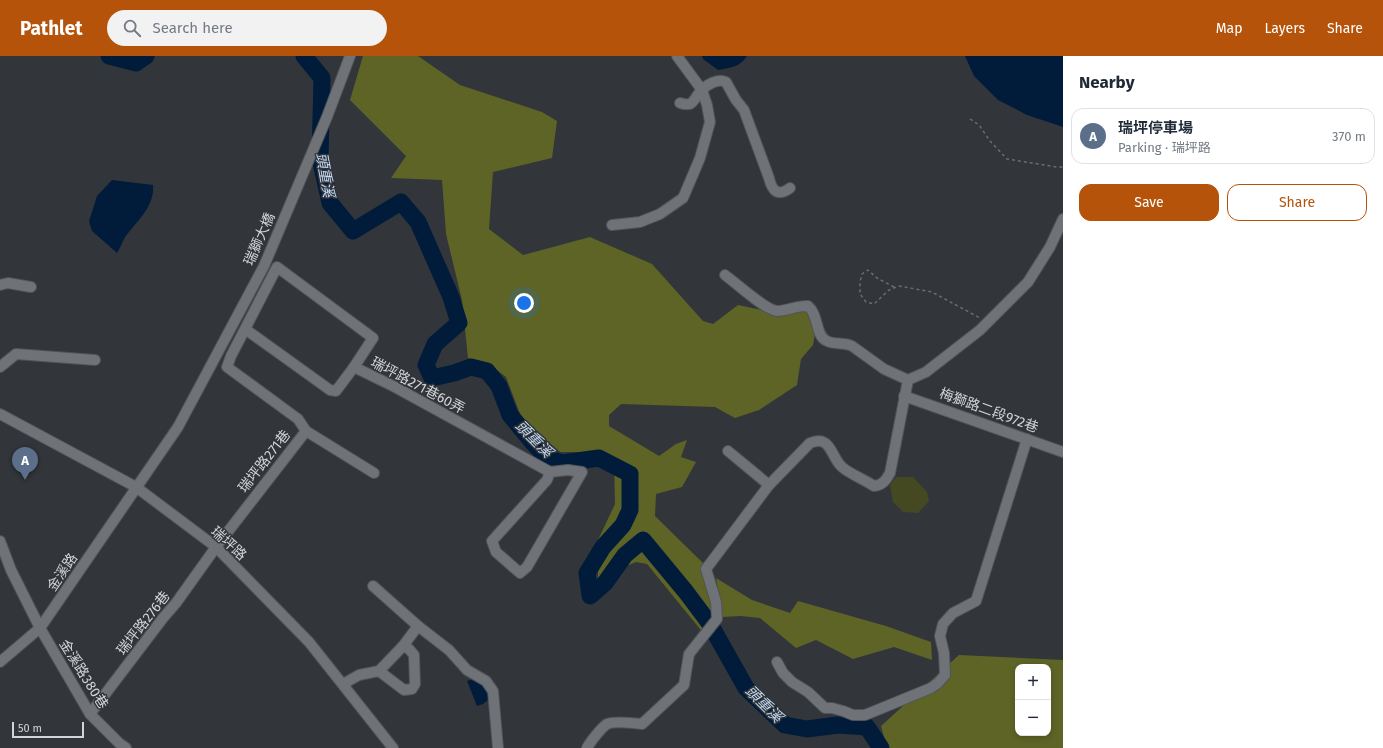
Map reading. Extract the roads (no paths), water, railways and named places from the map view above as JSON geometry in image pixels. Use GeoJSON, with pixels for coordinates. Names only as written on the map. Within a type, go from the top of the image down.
{"type":"FeatureCollection","features":[{"type":"Feature","properties":{"kind":"street","name":"瑞獅大橋"},"geometry":{"type":"LineString","coordinates":[[136,488],[178,427],[264,266],[327,117],[350,56]]}},
{"type":"Feature","properties":{"kind":"street"},"geometry":{"type":"LineString","coordinates":[[612,225],[640,222],[660,214],[683,198],[700,158],[710,122],[707,105],[702,90],[677,56]]}},
{"type":"Feature","properties":{"kind":"street"},"geometry":{"type":"LineString","coordinates":[[680,103],[686,105],[691,104],[702,90],[712,83],[718,81],[726,82],[744,110],[771,187],[779,193],[785,192],[790,188]]}},
{"type":"Feature","properties":{"kind":"street"},"geometry":{"type":"LineString","coordinates":[[725,275],[769,309],[783,311],[808,306],[814,314],[821,336],[828,342],[848,344],[884,369],[908,380],[926,372],[988,322],[1028,282],[1050,247],[1063,219]]}},
{"type":"Feature","properties":{"kind":"street"},"geometry":{"type":"LineString","coordinates":[[245,329],[277,267],[373,338],[354,367]]}},
{"type":"Feature","properties":{"kind":"street"},"geometry":{"type":"LineString","coordinates":[[0,285],[8,283],[31,287]]}},
{"type":"Feature","properties":{"kind":"street","name":"瑞坪路271巷60弄"},"geometry":{"type":"LineString","coordinates":[[245,329],[330,390],[336,391],[354,367],[393,386],[550,472]]}},
{"type":"Feature","properties":{"kind":"street","name":"瑞坪路271巷"},"geometry":{"type":"LineString","coordinates":[[216,548],[306,431],[298,419],[227,367],[245,329]]}},
{"type":"Feature","properties":{"kind":"street"},"geometry":{"type":"LineString","coordinates":[[0,367],[16,354],[95,360]]}},
{"type":"Feature","properties":{"kind":"street"},"geometry":{"type":"LineString","coordinates":[[587,748],[592,739],[607,724],[624,722],[642,724],[684,685],[689,654],[717,619],[716,602],[706,569],[768,485],[810,443],[815,440],[823,442],[829,446],[841,466],[874,486],[885,482],[890,473],[908,380]]}},
{"type":"Feature","properties":{"kind":"street","name":"梅獅路二段972巷"},"geometry":{"type":"LineString","coordinates":[[904,396],[1063,452]]}},
{"type":"Feature","properties":{"kind":"street","name":"瑞坪路"},"geometry":{"type":"LineString","coordinates":[[0,414],[136,488],[216,548],[308,642],[393,748]]}},
{"type":"Feature","properties":{"kind":"street"},"geometry":{"type":"LineString","coordinates":[[306,431],[374,473]]}},
{"type":"Feature","properties":{"kind":"street"},"geometry":{"type":"LineString","coordinates":[[777,662],[782,673],[792,682],[808,692],[825,708],[832,708],[853,715],[866,715],[919,694],[938,683],[945,675],[944,653],[940,636],[943,624],[953,613],[976,601],[1027,439]]}},
{"type":"Feature","properties":{"kind":"street"},"geometry":{"type":"LineString","coordinates":[[728,451],[768,485]]}},
{"type":"Feature","properties":{"kind":"street"},"geometry":{"type":"LineString","coordinates":[[568,470],[582,472],[527,567],[520,573],[496,552],[492,541],[547,480],[550,472],[568,470]]}},
{"type":"Feature","properties":{"kind":"street","name":"金溪路"},"geometry":{"type":"LineString","coordinates":[[0,662],[40,628],[136,488]]}},
{"type":"Feature","properties":{"kind":"street","name":"金溪路380巷"},"geometry":{"type":"LineString","coordinates":[[0,541],[11,570],[40,628],[90,714],[118,743],[126,748]]}},
{"type":"Feature","properties":{"kind":"street","name":"瑞坪路276巷"},"geometry":{"type":"LineString","coordinates":[[90,714],[163,618],[176,604],[216,548]]}},
{"type":"Feature","properties":{"kind":"street"},"geometry":{"type":"LineString","coordinates":[[373,586],[418,626],[449,650],[467,670],[486,681],[493,691],[498,748]]}},
{"type":"Feature","properties":{"kind":"street"},"geometry":{"type":"LineString","coordinates":[[343,684],[359,675],[378,671],[403,646],[418,626]]}},
{"type":"Feature","properties":{"kind":"street"},"geometry":{"type":"LineString","coordinates":[[378,671],[404,690],[412,689],[415,684],[414,655],[409,649],[403,646]]}},
{"type":"Feature","properties":{"kind":"water"},"geometry":{"type":"Polygon","coordinates":[[[702,56],[747,56],[738,65],[731,68],[718,70],[703,59],[702,56]]]}},
{"type":"Feature","properties":{"kind":"water"},"geometry":{"type":"Polygon","coordinates":[[[965,56],[1063,56],[1063,127],[1027,115],[998,100],[974,76],[965,56]]]}},
{"type":"Feature","properties":{"kind":"water"},"geometry":{"type":"Polygon","coordinates":[[[112,180],[153,185],[153,193],[148,208],[128,233],[117,253],[92,231],[89,221],[97,196],[112,180]]]}},
{"type":"Feature","properties":{"kind":"water"},"geometry":{"type":"Polygon","coordinates":[[[479,678],[489,699],[483,704],[477,706],[467,681],[479,678]]]}},
{"type":"Feature","properties":{"kind":"waterway","name":"頭重溪"},"geometry":{"type":"LineString","coordinates":[[109,56],[136,63],[146,56]]}},
{"type":"Feature","properties":{"kind":"waterway","name":"頭重溪"},"geometry":{"type":"LineString","coordinates":[[304,56],[322,78],[320,158],[330,203],[353,231],[401,202],[418,222],[451,297],[459,323],[435,344],[426,365],[432,378],[471,367],[487,371],[499,386],[510,415],[534,444],[548,458],[562,463],[599,458],[630,474],[630,510],[623,525],[603,547],[587,573],[590,596],[605,583],[625,555],[643,540],[710,624],[746,688],[785,725],[807,729],[838,725],[867,727],[881,748]]}},
{"type":"Feature","properties":{"kind":"place","name":"瑞坪停車場"},"geometry":{"type":"Point","coordinates":[25,480]}}]}
